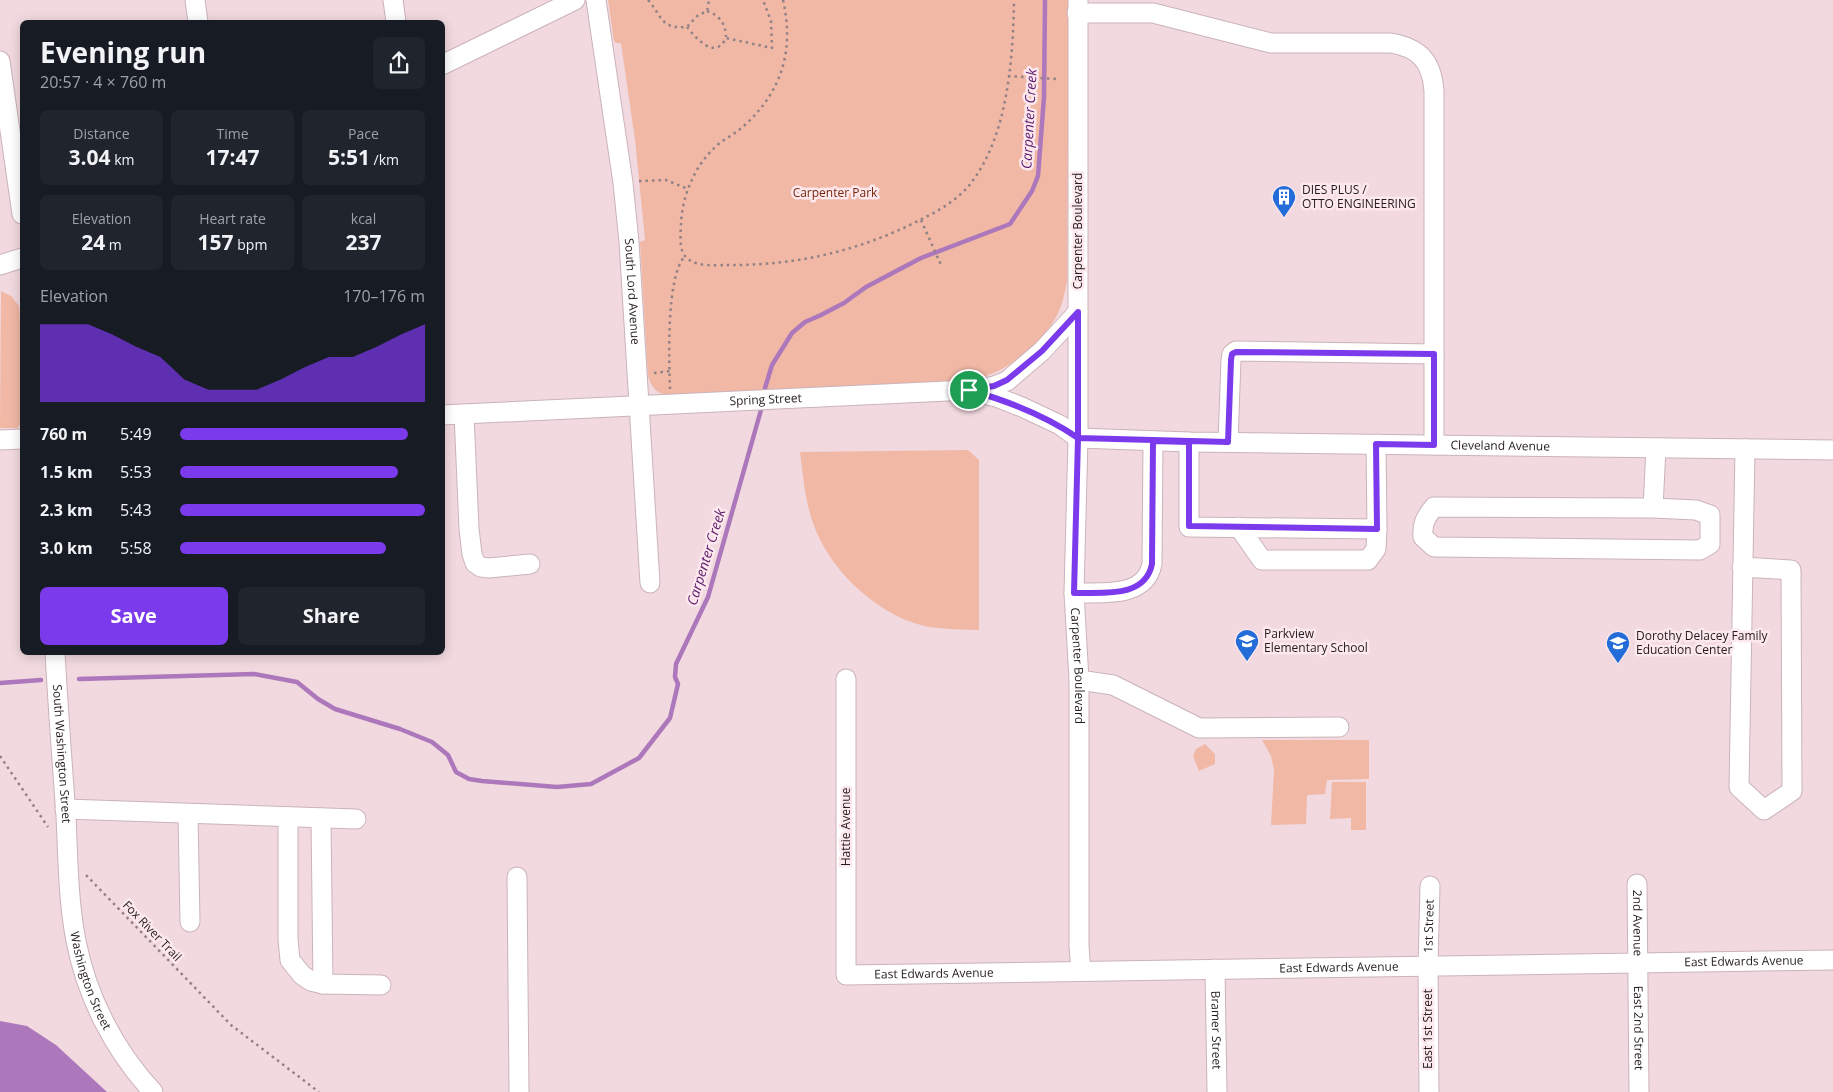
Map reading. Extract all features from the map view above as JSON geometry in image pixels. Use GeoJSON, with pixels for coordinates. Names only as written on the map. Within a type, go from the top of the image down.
{"type":"FeatureCollection","features":[{"type":"Feature","properties":{"kind":"street"},"geometry":{"type":"LineString","coordinates":[[195,0],[198,20]]}},
{"type":"Feature","properties":{"kind":"street"},"geometry":{"type":"LineString","coordinates":[[393,0],[396,20]]}},
{"type":"Feature","properties":{"kind":"street"},"geometry":{"type":"LineString","coordinates":[[445,65],[575,0]]}},
{"type":"Feature","properties":{"kind":"street","name":"South Lord Avenue"},"geometry":{"type":"LineString","coordinates":[[596,0],[623,183],[630,251],[650,583]]}},
{"type":"Feature","properties":{"kind":"street"},"geometry":{"type":"LineString","coordinates":[[1078,7],[1153,13],[1271,43],[1391,43],[1406,45],[1417,52],[1427,63],[1433,75],[1434,90],[1434,445]]}},
{"type":"Feature","properties":{"kind":"street","name":"Carpenter Boulevard"},"geometry":{"type":"LineString","coordinates":[[1078,7],[1078,438],[1074,593],[1079,680],[1079,946],[1082,972]]}},
{"type":"Feature","properties":{"kind":"street"},"geometry":{"type":"LineString","coordinates":[[0,61],[20,200]]}},
{"type":"Feature","properties":{"kind":"street"},"geometry":{"type":"LineString","coordinates":[[0,265],[20,259]]}},
{"type":"Feature","properties":{"kind":"street"},"geometry":{"type":"LineString","coordinates":[[969,390],[994,386],[1007,380],[1042,351],[1078,312]]}},
{"type":"Feature","properties":{"kind":"street"},"geometry":{"type":"LineString","coordinates":[[1228,442],[1231,360],[1232,354],[1236,352],[1434,354]]}},
{"type":"Feature","properties":{"kind":"street","name":"Spring Street"},"geometry":{"type":"LineString","coordinates":[[445,415],[969,390],[996,397],[1022,407],[1060,425],[1078,438]]}},
{"type":"Feature","properties":{"kind":"street"},"geometry":{"type":"LineString","coordinates":[[464,414],[469,529],[475,563],[489,568],[530,564]]}},
{"type":"Feature","properties":{"kind":"street"},"geometry":{"type":"LineString","coordinates":[[0,440],[20,438]]}},
{"type":"Feature","properties":{"kind":"street","name":"Cleveland Avenue"},"geometry":{"type":"LineString","coordinates":[[1078,438],[1189,442],[1833,450]]}},
{"type":"Feature","properties":{"kind":"street"},"geometry":{"type":"LineString","coordinates":[[1074,593],[1128,590],[1140,585],[1147,578],[1152,564],[1153,441]]}},
{"type":"Feature","properties":{"kind":"street"},"geometry":{"type":"LineString","coordinates":[[1189,442],[1189,526],[1377,529]]}},
{"type":"Feature","properties":{"kind":"street"},"geometry":{"type":"LineString","coordinates":[[1239,527],[1262,560],[1368,560],[1376,549],[1376,444]]}},
{"type":"Feature","properties":{"kind":"street"},"geometry":{"type":"LineString","coordinates":[[1653,508],[1656,448]]}},
{"type":"Feature","properties":{"kind":"street"},"geometry":{"type":"LineString","coordinates":[[1742,567],[1791,570],[1792,790],[1764,810],[1739,787],[1742,567],[1745,449]]}},
{"type":"Feature","properties":{"kind":"street"},"geometry":{"type":"LineString","coordinates":[[1434,507],[1653,508],[1696,510],[1710,515],[1710,544],[1700,550],[1434,547],[1423,538],[1422,526],[1434,507]]}},
{"type":"Feature","properties":{"kind":"street","name":"South Washington Street"},"geometry":{"type":"LineString","coordinates":[[55,655],[68,856]]}},
{"type":"Feature","properties":{"kind":"street","name":"Hattie Avenue"},"geometry":{"type":"LineString","coordinates":[[846,679],[846,975]]}},
{"type":"Feature","properties":{"kind":"street"},"geometry":{"type":"LineString","coordinates":[[1079,680],[1113,684],[1199,728],[1339,727]]}},
{"type":"Feature","properties":{"kind":"street"},"geometry":{"type":"LineString","coordinates":[[65,809],[356,819]]}},
{"type":"Feature","properties":{"kind":"street"},"geometry":{"type":"LineString","coordinates":[[188,814],[190,922]]}},
{"type":"Feature","properties":{"kind":"street"},"geometry":{"type":"LineString","coordinates":[[288,817],[288,951],[290,960],[302,975],[312,981],[323,984],[381,985]]}},
{"type":"Feature","properties":{"kind":"street"},"geometry":{"type":"LineString","coordinates":[[321,818],[323,984]]}},
{"type":"Feature","properties":{"kind":"street","name":"Washington Street"},"geometry":{"type":"LineString","coordinates":[[68,856],[76,940],[88,984],[98,1009],[118,1046],[153,1092]]}},
{"type":"Feature","properties":{"kind":"street"},"geometry":{"type":"LineString","coordinates":[[517,877],[519,1092]]}},
{"type":"Feature","properties":{"kind":"street","name":"2nd Avenue"},"geometry":{"type":"LineString","coordinates":[[1637,884],[1638,963]]}},
{"type":"Feature","properties":{"kind":"street","name":"1st Street"},"geometry":{"type":"LineString","coordinates":[[1428,966],[1430,886]]}},
{"type":"Feature","properties":{"kind":"street","name":"East Edwards Avenue"},"geometry":{"type":"LineString","coordinates":[[846,975],[1833,960]]}},
{"type":"Feature","properties":{"kind":"street","name":"East 2nd Street"},"geometry":{"type":"LineString","coordinates":[[1638,963],[1639,1092]]}},
{"type":"Feature","properties":{"kind":"street","name":"East 1st Street"},"geometry":{"type":"LineString","coordinates":[[1428,966],[1428,1092]]}},
{"type":"Feature","properties":{"kind":"street","name":"Bramer Street"},"geometry":{"type":"LineString","coordinates":[[1215,969],[1218,1092]]}},
{"type":"Feature","properties":{"kind":"path"},"geometry":{"type":"LineString","coordinates":[[648,0],[659,16],[670,27],[687,27],[697,16],[707,11],[714,14],[721,20],[725,28],[726,38],[719,45],[709,47],[702,44],[687,27]]}},
{"type":"Feature","properties":{"kind":"path"},"geometry":{"type":"LineString","coordinates":[[707,11],[709,0]]}},
{"type":"Feature","properties":{"kind":"path"},"geometry":{"type":"LineString","coordinates":[[726,38],[772,48],[771,21],[763,0]]}},
{"type":"Feature","properties":{"kind":"path"},"geometry":{"type":"LineString","coordinates":[[783,0],[788,36],[784,63],[775,87],[756,115],[743,127],[721,142],[704,160],[688,189],[682,210],[682,250],[686,256],[696,263],[712,265],[762,264],[797,261],[840,252],[894,233],[921,220],[957,197],[982,167],[995,139],[1008,76],[1013,32],[1014,0]]}},
{"type":"Feature","properties":{"kind":"path"},"geometry":{"type":"LineString","coordinates":[[1008,76],[1057,79]]}},
{"type":"Feature","properties":{"kind":"path"},"geometry":{"type":"LineString","coordinates":[[623,183],[661,180],[670,181],[688,189]]}},
{"type":"Feature","properties":{"kind":"path"},"geometry":{"type":"LineString","coordinates":[[921,220],[941,265]]}},
{"type":"Feature","properties":{"kind":"path"},"geometry":{"type":"LineString","coordinates":[[670,393],[672,298],[678,268],[686,256]]}},
{"type":"Feature","properties":{"kind":"path"},"geometry":{"type":"LineString","coordinates":[[0,756],[52,833]]}},
{"type":"Feature","properties":{"kind":"path","name":"Fox River Trail"},"geometry":{"type":"LineString","coordinates":[[68,856],[231,1025],[319,1092]]}},
{"type":"Feature","properties":{"kind":"green space","name":"Carpenter Park"},"geometry":{"type":"Polygon","coordinates":[[[608,0],[1069,0],[1067,281],[1060,308],[1047,331],[1031,348],[1011,363],[988,375],[968,380],[667,395],[657,391],[652,386],[648,376],[640,242],[645,240],[635,140],[621,43],[614,41],[608,0]]]}},
{"type":"Feature","properties":{"kind":"green space"},"geometry":{"type":"Polygon","coordinates":[[[1,291],[11,296],[19,306],[20,425],[17,428],[0,428],[1,291]]]}},
{"type":"Feature","properties":{"kind":"green space"},"geometry":{"type":"Polygon","coordinates":[[[968,450],[979,460],[979,630],[946,629],[914,623],[882,607],[867,596],[840,570],[829,555],[810,515],[800,452],[968,450]]]}},
{"type":"Feature","properties":{"kind":"green space"},"geometry":{"type":"Polygon","coordinates":[[[1262,740],[1369,740],[1369,779],[1327,780],[1325,794],[1307,795],[1306,824],[1271,825],[1274,770],[1271,756],[1262,740]]]}},
{"type":"Feature","properties":{"kind":"green space"},"geometry":{"type":"Polygon","coordinates":[[[1205,744],[1215,754],[1215,764],[1199,771],[1193,756],[1196,749],[1205,744]]]}},
{"type":"Feature","properties":{"kind":"green space"},"geometry":{"type":"Polygon","coordinates":[[[1332,782],[1366,782],[1366,830],[1351,830],[1351,818],[1330,819],[1332,782]]]}},
{"type":"Feature","properties":{"kind":"shaded area"},"geometry":{"type":"Polygon","coordinates":[[[0,1021],[27,1026],[56,1045],[107,1092],[0,1092],[0,1021]]]}},
{"type":"Feature","properties":{"kind":"waterway","name":"Carpenter Creek"},"geometry":{"type":"LineString","coordinates":[[765,388],[772,365],[792,333],[805,322],[844,303],[866,287],[921,258],[1010,224],[1032,191],[1038,176],[1044,97],[1045,0]]}},
{"type":"Feature","properties":{"kind":"waterway","name":"Carpenter Creek"},"geometry":{"type":"LineString","coordinates":[[79,679],[254,674],[297,682],[318,699],[335,709],[400,729],[432,742],[448,755],[456,772],[469,779],[557,787],[591,784],[639,758],[670,718],[678,684],[675,677],[676,664],[708,597],[761,410]]}},
{"type":"Feature","properties":{"kind":"waterway","name":"Carpenter Creek"},"geometry":{"type":"LineString","coordinates":[[0,683],[41,680]]}},
{"type":"Feature","properties":{"kind":"place","name":"DIES PLUS / OTTO ENGINEERING"},"geometry":{"type":"Point","coordinates":[1284,218]}},
{"type":"Feature","properties":{"kind":"place","name":"Parkview Elementary School"},"geometry":{"type":"Point","coordinates":[1247,662]}},
{"type":"Feature","properties":{"kind":"place","name":"Dorothy Delacey Family Education Center"},"geometry":{"type":"Point","coordinates":[1618,664]}},
{"type":"Feature","properties":{"kind":"route"},"geometry":{"type":"LineString","coordinates":[[969,390],[994,386],[1007,380],[1042,351],[1078,312],[1078,438],[1074,593],[1128,590],[1140,585],[1147,578],[1152,564],[1153,441],[1189,442],[1189,526],[1377,529],[1376,444],[1434,445],[1434,354],[1236,352],[1232,354],[1231,360],[1228,442],[1078,438],[1060,425],[1022,407],[996,397],[969,390]]}}]}
